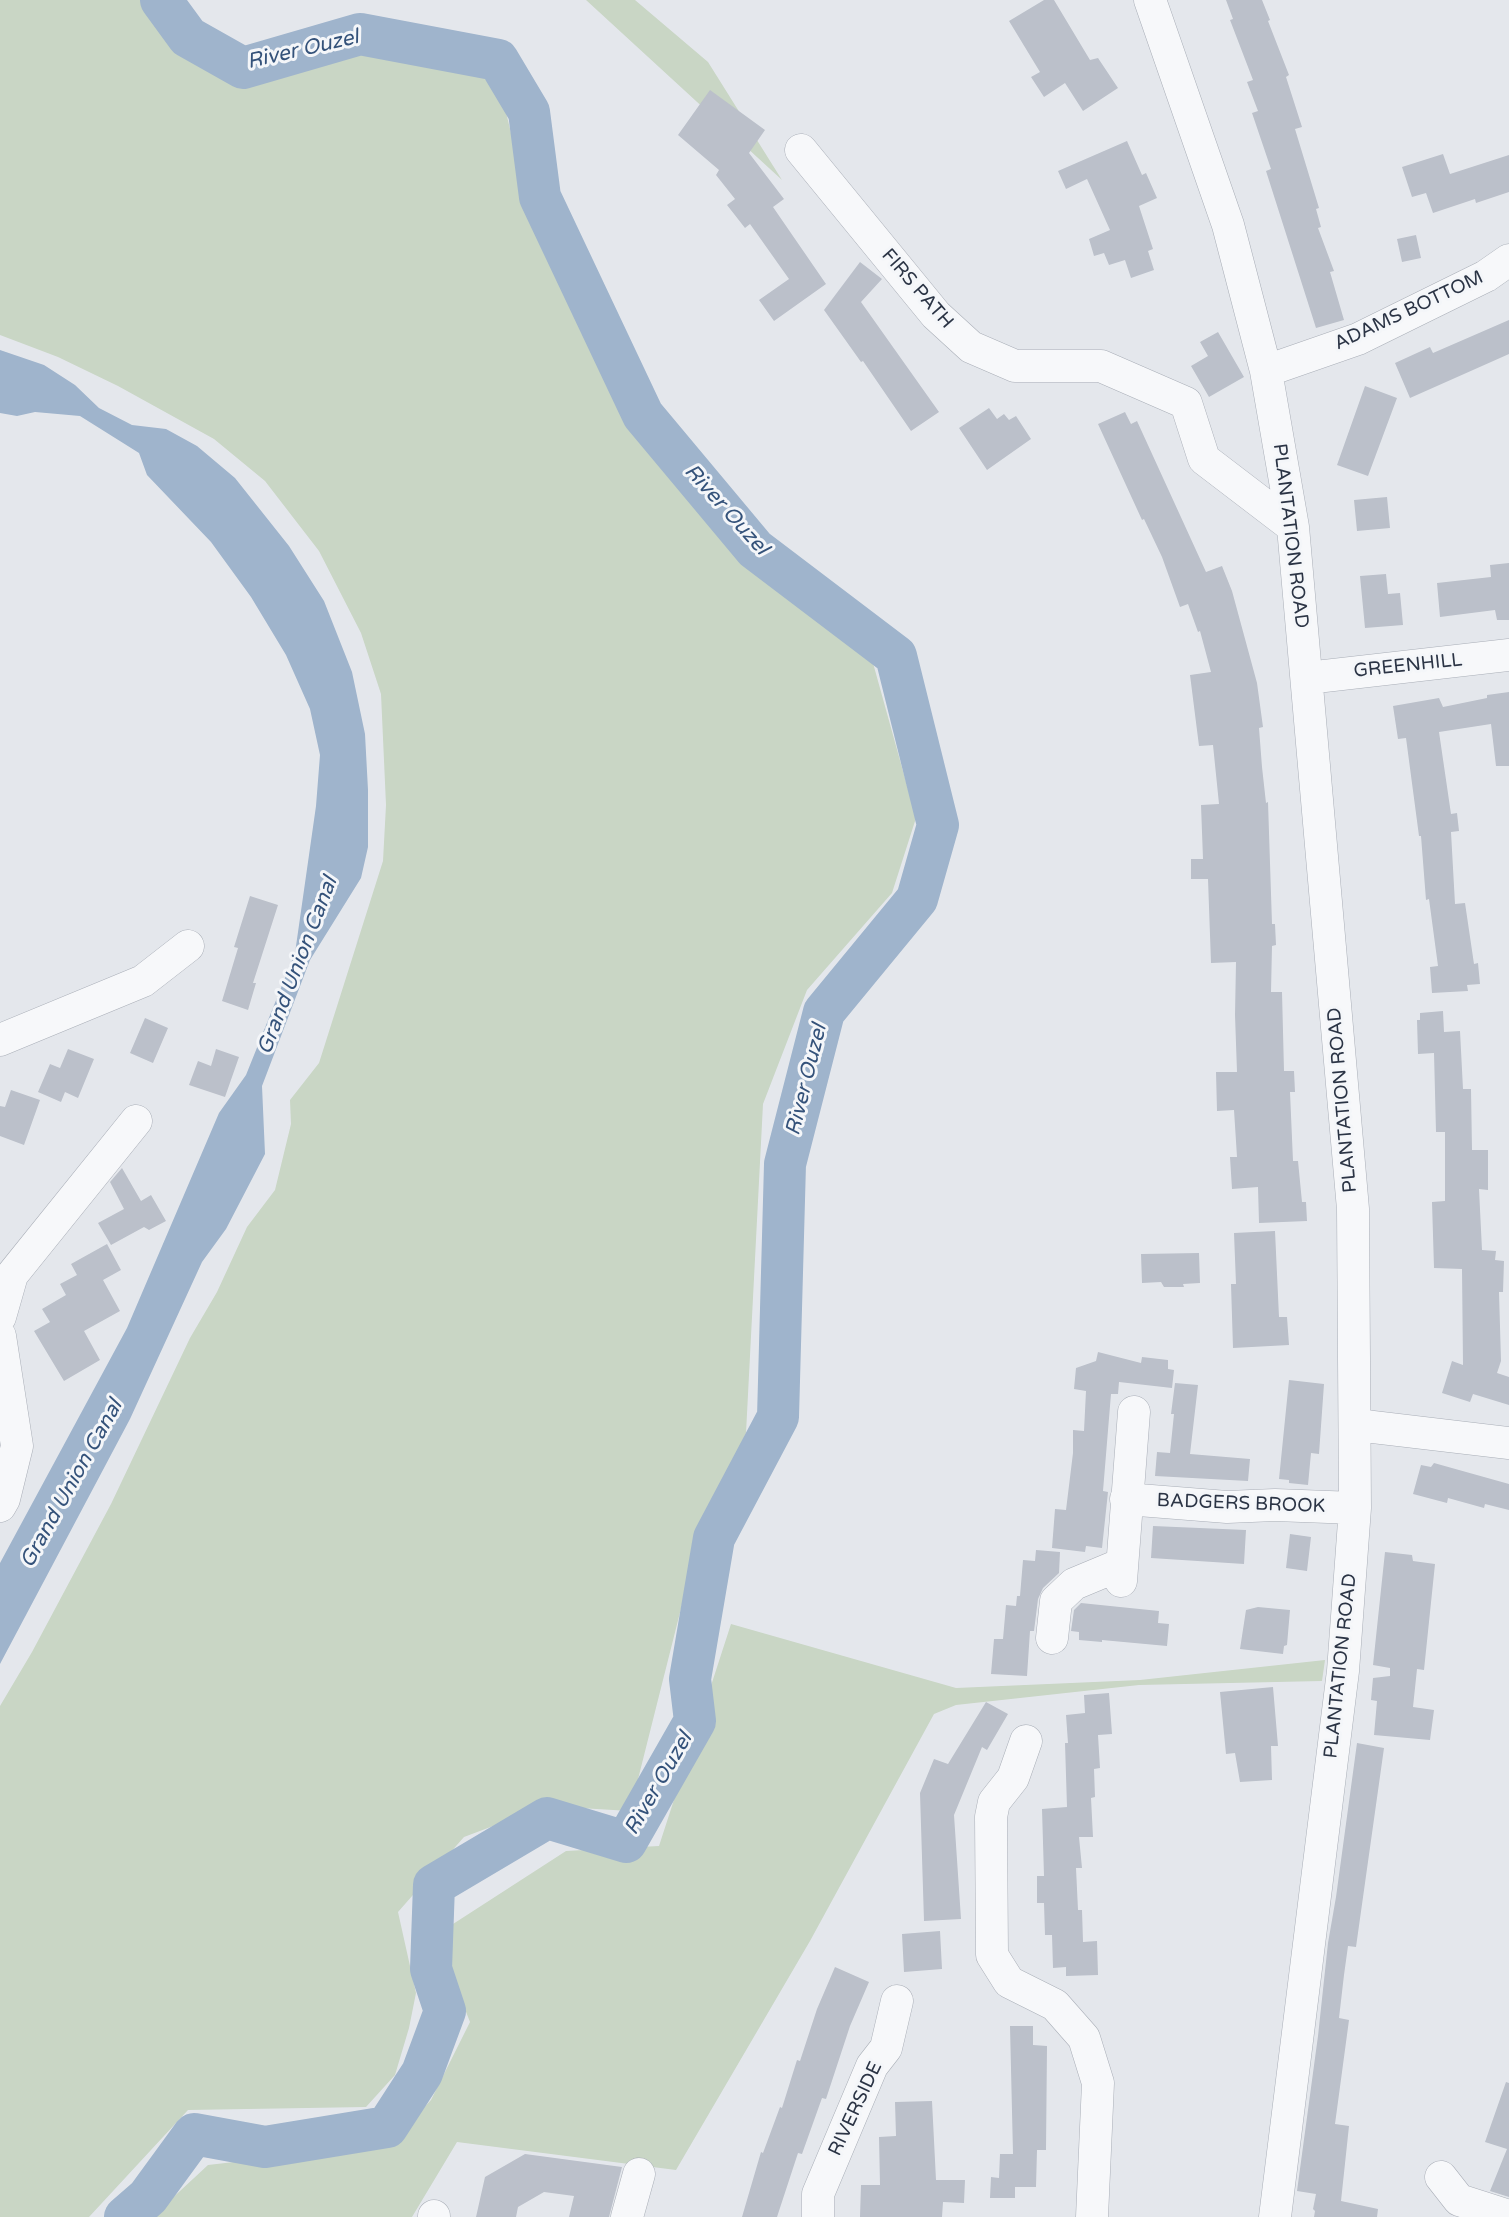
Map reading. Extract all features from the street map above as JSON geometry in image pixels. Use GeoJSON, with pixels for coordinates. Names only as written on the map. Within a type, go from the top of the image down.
{"type":"FeatureCollection","features":[{"type":"Feature","properties":{"kind":"street","name":"PLANTATION ROAD"},"geometry":{"type":"LineString","coordinates":[[1150,0],[1228,225],[1266,370],[1293,527],[1353,1209],[1355,1508],[1343,1671],[1275,2217]]}},
{"type":"Feature","properties":{"kind":"street","name":"FIRS PATH"},"geometry":{"type":"LineString","coordinates":[[801,150],[936,316],[971,347],[1015,366],[1101,366],[1186,403],[1204,459],[1293,527]]}},
{"type":"Feature","properties":{"kind":"street","name":"ADAMS BOTTOM"},"geometry":{"type":"LineString","coordinates":[[1266,370],[1358,340],[1486,276],[1509,260]]}},
{"type":"Feature","properties":{"kind":"street","name":"GREENHILL"},"geometry":{"type":"LineString","coordinates":[[1307,678],[1509,655]]}},
{"type":"Feature","properties":{"kind":"street"},"geometry":{"type":"LineString","coordinates":[[0,1040],[143,981],[188,946]]}},
{"type":"Feature","properties":{"kind":"street"},"geometry":{"type":"LineString","coordinates":[[0,1317],[12,1275],[136,1121]]}},
{"type":"Feature","properties":{"kind":"street"},"geometry":{"type":"LineString","coordinates":[[0,1336],[18,1446],[0,1506]]}},
{"type":"Feature","properties":{"kind":"street"},"geometry":{"type":"LineString","coordinates":[[1052,1638],[1056,1601],[1074,1584],[1122,1572],[1134,1412]]}},
{"type":"Feature","properties":{"kind":"street"},"geometry":{"type":"LineString","coordinates":[[1356,1425],[1509,1443]]}},
{"type":"Feature","properties":{"kind":"street","name":"BADGERS BROOK"},"geometry":{"type":"LineString","coordinates":[[1126,1499],[1227,1507],[1275,1505],[1355,1508]]}},
{"type":"Feature","properties":{"kind":"street"},"geometry":{"type":"LineString","coordinates":[[1026,1741],[1013,1778],[993,1802],[992,1955],[1009,1982],[1055,2005],[1084,2038],[1098,2083],[1092,2217]]}},
{"type":"Feature","properties":{"kind":"street","name":"RIVERSIDE"},"geometry":{"type":"LineString","coordinates":[[818,2217],[818,2194],[872,2066],[886,2048],[897,2001]]}},
{"type":"Feature","properties":{"kind":"street"},"geometry":{"type":"LineString","coordinates":[[627,2217],[639,2174]]}},
{"type":"Feature","properties":{"kind":"street"},"geometry":{"type":"LineString","coordinates":[[1441,2177],[1459,2200],[1509,2217]]}},
{"type":"Feature","properties":{"kind":"green space"},"geometry":{"type":"Polygon","coordinates":[[[0,0],[152,0],[184,43],[243,77],[361,43],[496,71],[541,247],[633,423],[744,554],[873,663],[916,818],[892,893],[807,990],[763,1104],[746,1433],[700,1533],[630,1811],[546,1806],[464,1837],[398,1912],[416,1993],[395,2075],[366,2107],[188,2110],[89,2217],[0,2217],[0,1706],[111,1504],[190,1338],[217,1292],[247,1227],[275,1190],[291,1124],[290,1100],[319,1063],[383,861],[386,805],[381,694],[361,633],[319,551],[265,481],[214,439],[118,386],[58,357],[0,335],[0,0]]]}},
{"type":"Feature","properties":{"kind":"green space"},"geometry":{"type":"Polygon","coordinates":[[[586,0],[635,0],[708,62],[782,180],[586,0]]]}},
{"type":"Feature","properties":{"kind":"green space"},"geometry":{"type":"Polygon","coordinates":[[[731,1624],[956,1688],[1140,1680],[1325,1660],[1322,1681],[1139,1685],[956,1705],[934,1714],[810,1941],[676,2170],[457,2142],[412,2217],[152,2217],[208,2165],[390,2144],[431,2100],[470,2022],[436,1935],[566,1851],[659,1846],[731,1624]]]}},
{"type":"Feature","properties":{"kind":"water","name":"Grand Union Canal"},"geometry":{"type":"Polygon","coordinates":[[[0,350],[44,365],[75,385],[99,408],[132,425],[166,429],[197,446],[235,478],[289,546],[324,601],[352,672],[365,734],[368,847],[361,878],[310,960],[262,1086],[265,1154],[226,1229],[202,1262],[130,1419],[0,1664],[0,1563],[127,1328],[219,1113],[246,1075],[295,953],[316,806],[320,755],[310,709],[286,655],[251,597],[211,542],[147,475],[139,453],[80,416],[35,412],[17,416],[0,413],[0,350]]]}},
{"type":"Feature","properties":{"kind":"building"},"geometry":{"type":"Polygon","coordinates":[[[1044,0],[1054,0],[1090,60],[1098,58],[1118,88],[1083,111],[1065,83],[1044,97],[1031,77],[1040,72],[1009,21],[1044,0]]]}},
{"type":"Feature","properties":{"kind":"building"},"geometry":{"type":"Polygon","coordinates":[[[1226,0],[1262,0],[1270,20],[1268,21],[1289,75],[1286,77],[1302,127],[1295,129],[1319,208],[1316,209],[1321,227],[1318,228],[1334,271],[1330,272],[1344,320],[1316,328],[1266,171],[1271,169],[1252,113],[1258,111],[1247,82],[1253,80],[1230,20],[1233,19],[1226,0]]]}},
{"type":"Feature","properties":{"kind":"building"},"geometry":{"type":"Polygon","coordinates":[[[710,90],[765,130],[749,153],[784,199],[773,207],[826,284],[774,321],[759,300],[789,279],[750,224],[745,228],[727,205],[735,199],[716,175],[719,170],[678,135],[710,90]]]}},
{"type":"Feature","properties":{"kind":"building"},"geometry":{"type":"Polygon","coordinates":[[[1127,141],[1142,175],[1146,173],[1157,198],[1139,206],[1153,249],[1148,251],[1154,270],[1131,278],[1125,260],[1109,265],[1104,253],[1094,256],[1089,239],[1110,230],[1087,179],[1066,189],[1058,171],[1127,141]]]}},
{"type":"Feature","properties":{"kind":"building"},"geometry":{"type":"Polygon","coordinates":[[[1443,154],[1450,174],[1509,155],[1509,192],[1476,203],[1475,199],[1433,213],[1426,193],[1412,197],[1402,167],[1443,154]]]}},
{"type":"Feature","properties":{"kind":"building"},"geometry":{"type":"Polygon","coordinates":[[[1416,235],[1421,258],[1402,262],[1397,239],[1416,235]]]}},
{"type":"Feature","properties":{"kind":"building"},"geometry":{"type":"Polygon","coordinates":[[[860,262],[882,279],[861,302],[939,412],[911,431],[824,310],[860,262]]]}},
{"type":"Feature","properties":{"kind":"building"},"geometry":{"type":"Polygon","coordinates":[[[1509,320],[1509,354],[1410,398],[1395,363],[1430,347],[1433,353],[1509,320]]]}},
{"type":"Feature","properties":{"kind":"building"},"geometry":{"type":"Polygon","coordinates":[[[1218,332],[1244,377],[1209,397],[1191,366],[1208,356],[1200,342],[1218,332]]]}},
{"type":"Feature","properties":{"kind":"building"},"geometry":{"type":"Polygon","coordinates":[[[1365,386],[1397,398],[1368,476],[1337,465],[1365,386]]]}},
{"type":"Feature","properties":{"kind":"building"},"geometry":{"type":"Polygon","coordinates":[[[989,408],[997,419],[1004,414],[1009,420],[1016,416],[1031,439],[987,470],[959,428],[989,408]]]}},
{"type":"Feature","properties":{"kind":"building"},"geometry":{"type":"Polygon","coordinates":[[[1125,412],[1131,424],[1137,421],[1206,572],[1222,566],[1232,591],[1257,683],[1263,727],[1259,728],[1266,803],[1268,802],[1272,924],[1275,924],[1276,945],[1272,946],[1271,992],[1282,992],[1284,1071],[1294,1071],[1295,1092],[1290,1092],[1293,1161],[1298,1161],[1302,1202],[1306,1202],[1307,1221],[1259,1223],[1258,1187],[1232,1189],[1230,1157],[1237,1157],[1234,1110],[1217,1111],[1216,1072],[1237,1072],[1236,962],[1211,963],[1208,879],[1191,879],[1191,859],[1203,859],[1201,805],[1219,804],[1213,745],[1199,746],[1190,675],[1211,672],[1200,631],[1198,632],[1188,604],[1180,607],[1162,557],[1098,424],[1125,412]]]}},
{"type":"Feature","properties":{"kind":"building"},"geometry":{"type":"Polygon","coordinates":[[[1387,497],[1390,528],[1357,531],[1354,500],[1387,497]]]}},
{"type":"Feature","properties":{"kind":"building"},"geometry":{"type":"Polygon","coordinates":[[[1509,563],[1509,620],[1497,620],[1495,610],[1440,617],[1437,583],[1491,577],[1490,565],[1509,563]]]}},
{"type":"Feature","properties":{"kind":"building"},"geometry":{"type":"Polygon","coordinates":[[[1386,574],[1388,594],[1400,593],[1403,625],[1365,628],[1360,576],[1386,574]]]}},
{"type":"Feature","properties":{"kind":"building"},"geometry":{"type":"Polygon","coordinates":[[[1509,692],[1509,766],[1496,766],[1491,724],[1439,732],[1451,814],[1457,813],[1459,831],[1451,832],[1455,904],[1465,903],[1474,964],[1478,963],[1480,984],[1467,985],[1468,991],[1432,993],[1430,967],[1438,966],[1429,899],[1426,900],[1421,836],[1406,738],[1398,739],[1393,706],[1439,698],[1443,707],[1509,692]]]}},
{"type":"Feature","properties":{"kind":"building"},"geometry":{"type":"Polygon","coordinates":[[[250,896],[278,905],[253,983],[256,983],[248,1010],[222,1001],[238,948],[234,947],[250,896]]]}},
{"type":"Feature","properties":{"kind":"building"},"geometry":{"type":"Polygon","coordinates":[[[1443,1011],[1444,1032],[1460,1031],[1463,1089],[1471,1089],[1472,1150],[1488,1150],[1488,1190],[1479,1189],[1482,1250],[1496,1251],[1495,1260],[1504,1261],[1503,1292],[1499,1292],[1501,1361],[1497,1373],[1509,1377],[1509,1405],[1473,1394],[1470,1402],[1442,1393],[1452,1361],[1463,1365],[1462,1269],[1434,1268],[1432,1202],[1445,1201],[1445,1132],[1436,1132],[1434,1053],[1418,1054],[1417,1020],[1420,1020],[1420,1013],[1443,1011]]]}},
{"type":"Feature","properties":{"kind":"building"},"geometry":{"type":"Polygon","coordinates":[[[145,1018],[168,1028],[153,1063],[130,1053],[145,1018]]]}},
{"type":"Feature","properties":{"kind":"building"},"geometry":{"type":"Polygon","coordinates":[[[68,1049],[94,1059],[78,1098],[65,1092],[61,1102],[38,1092],[50,1064],[60,1068],[68,1049]]]}},
{"type":"Feature","properties":{"kind":"building"},"geometry":{"type":"Polygon","coordinates":[[[216,1049],[239,1057],[225,1097],[189,1085],[198,1061],[211,1066],[216,1049]]]}},
{"type":"Feature","properties":{"kind":"building"},"geometry":{"type":"Polygon","coordinates":[[[11,1090],[40,1100],[24,1145],[0,1136],[0,1106],[5,1107],[11,1090]]]}},
{"type":"Feature","properties":{"kind":"building"},"geometry":{"type":"Polygon","coordinates":[[[122,1168],[141,1201],[151,1195],[166,1221],[149,1230],[144,1227],[111,1245],[98,1223],[124,1209],[110,1182],[122,1168]]]}},
{"type":"Feature","properties":{"kind":"building"},"geometry":{"type":"Polygon","coordinates":[[[1275,1231],[1279,1317],[1287,1317],[1289,1345],[1233,1348],[1231,1284],[1236,1284],[1234,1233],[1275,1231]]]}},
{"type":"Feature","properties":{"kind":"building"},"geometry":{"type":"Polygon","coordinates":[[[107,1244],[121,1270],[103,1280],[120,1311],[84,1331],[100,1360],[64,1381],[34,1331],[50,1322],[42,1309],[66,1295],[60,1284],[77,1275],[71,1264],[107,1244]]]}},
{"type":"Feature","properties":{"kind":"building"},"geometry":{"type":"Polygon","coordinates":[[[1199,1253],[1200,1283],[1183,1284],[1184,1287],[1164,1287],[1161,1282],[1142,1283],[1141,1254],[1199,1253]]]}},
{"type":"Feature","properties":{"kind":"building"},"geometry":{"type":"Polygon","coordinates":[[[1098,1352],[1141,1363],[1142,1357],[1168,1360],[1168,1369],[1174,1370],[1172,1388],[1119,1382],[1118,1394],[1111,1394],[1103,1491],[1108,1492],[1102,1548],[1086,1546],[1085,1552],[1052,1548],[1055,1509],[1066,1510],[1073,1430],[1084,1431],[1086,1391],[1074,1389],[1076,1368],[1096,1361],[1098,1352]]]}},
{"type":"Feature","properties":{"kind":"building"},"geometry":{"type":"Polygon","coordinates":[[[1289,1380],[1324,1384],[1319,1454],[1311,1453],[1308,1485],[1279,1479],[1289,1380]]]}},
{"type":"Feature","properties":{"kind":"building"},"geometry":{"type":"Polygon","coordinates":[[[1175,1383],[1198,1385],[1190,1454],[1250,1459],[1248,1481],[1155,1476],[1157,1452],[1170,1453],[1175,1383]]]}},
{"type":"Feature","properties":{"kind":"building"},"geometry":{"type":"Polygon","coordinates":[[[1434,1463],[1509,1484],[1509,1510],[1485,1504],[1484,1508],[1448,1498],[1447,1503],[1413,1494],[1421,1465],[1431,1467],[1434,1463]]]}},
{"type":"Feature","properties":{"kind":"building"},"geometry":{"type":"Polygon","coordinates":[[[1153,1526],[1246,1530],[1244,1564],[1151,1558],[1153,1526]]]}},
{"type":"Feature","properties":{"kind":"building"},"geometry":{"type":"Polygon","coordinates":[[[1290,1534],[1311,1537],[1307,1571],[1286,1568],[1290,1534]]]}},
{"type":"Feature","properties":{"kind":"building"},"geometry":{"type":"Polygon","coordinates":[[[1036,1550],[1060,1552],[1059,1573],[1043,1588],[1038,1599],[1034,1631],[1030,1631],[1027,1676],[991,1674],[994,1639],[1003,1639],[1006,1605],[1016,1606],[1017,1596],[1020,1596],[1023,1560],[1035,1561],[1036,1550]]]}},
{"type":"Feature","properties":{"kind":"building"},"geometry":{"type":"Polygon","coordinates":[[[1385,1552],[1412,1555],[1413,1561],[1435,1564],[1424,1670],[1417,1669],[1413,1707],[1434,1710],[1430,1740],[1374,1735],[1377,1701],[1371,1700],[1373,1678],[1390,1676],[1390,1668],[1373,1665],[1385,1552]]]}},
{"type":"Feature","properties":{"kind":"building"},"geometry":{"type":"Polygon","coordinates":[[[1081,1603],[1159,1611],[1158,1623],[1169,1624],[1167,1646],[1079,1640],[1079,1632],[1071,1631],[1074,1610],[1081,1603]]]}},
{"type":"Feature","properties":{"kind":"building"},"geometry":{"type":"Polygon","coordinates":[[[1258,1607],[1290,1610],[1287,1645],[1284,1646],[1283,1654],[1240,1649],[1246,1610],[1258,1607]]]}},
{"type":"Feature","properties":{"kind":"building"},"geometry":{"type":"Polygon","coordinates":[[[1273,1687],[1278,1746],[1271,1746],[1272,1780],[1240,1782],[1235,1753],[1226,1754],[1220,1692],[1273,1687]]]}},
{"type":"Feature","properties":{"kind":"building"},"geometry":{"type":"Polygon","coordinates":[[[1109,1693],[1112,1734],[1098,1735],[1100,1768],[1094,1769],[1095,1797],[1091,1798],[1093,1837],[1079,1837],[1082,1868],[1076,1868],[1083,1942],[1097,1941],[1098,1975],[1066,1976],[1066,1967],[1053,1968],[1052,1935],[1045,1935],[1044,1903],[1037,1903],[1037,1876],[1044,1876],[1042,1809],[1067,1807],[1066,1715],[1085,1713],[1084,1695],[1109,1693]]]}},
{"type":"Feature","properties":{"kind":"building"},"geometry":{"type":"Polygon","coordinates":[[[986,1702],[1008,1714],[987,1750],[982,1747],[954,1815],[961,1919],[924,1921],[920,1793],[934,1759],[948,1764],[986,1702]]]}},
{"type":"Feature","properties":{"kind":"building"},"geometry":{"type":"Polygon","coordinates":[[[1357,1743],[1384,1748],[1356,1947],[1348,1946],[1344,1975],[1339,2018],[1349,2020],[1335,2124],[1349,2126],[1341,2201],[1378,2209],[1377,2217],[1314,2217],[1316,2194],[1297,2191],[1328,1943],[1357,1743]]]}},
{"type":"Feature","properties":{"kind":"building"},"geometry":{"type":"Polygon","coordinates":[[[940,1931],[942,1969],[904,1972],[902,1934],[940,1931]]]}},
{"type":"Feature","properties":{"kind":"building"},"geometry":{"type":"Polygon","coordinates":[[[835,1967],[869,1982],[850,2026],[826,2099],[822,2098],[802,2154],[798,2153],[777,2217],[742,2217],[761,2152],[763,2153],[780,2107],[782,2108],[797,2060],[800,2061],[817,2009],[835,1967]]]}},
{"type":"Feature","properties":{"kind":"building"},"geometry":{"type":"Polygon","coordinates":[[[1010,2026],[1033,2026],[1033,2045],[1047,2046],[1046,2150],[1037,2150],[1036,2187],[1015,2187],[1015,2198],[990,2198],[991,2177],[999,2178],[1000,2154],[1013,2154],[1010,2026]]]}},
{"type":"Feature","properties":{"kind":"building"},"geometry":{"type":"Polygon","coordinates":[[[1506,2082],[1509,2083],[1509,2197],[1490,2191],[1507,2149],[1485,2142],[1506,2082]]]}},
{"type":"Feature","properties":{"kind":"building"},"geometry":{"type":"Polygon","coordinates":[[[932,2101],[936,2180],[965,2180],[964,2203],[943,2202],[942,2217],[860,2217],[861,2185],[880,2185],[879,2137],[896,2136],[895,2102],[932,2101]]]}},
{"type":"Feature","properties":{"kind":"building"},"geometry":{"type":"Polygon","coordinates":[[[525,2154],[622,2167],[609,2217],[569,2217],[574,2196],[544,2192],[518,2207],[516,2217],[476,2217],[485,2177],[525,2154]]]}},
{"type":"Feature","properties":{"kind":"waterway","name":"River Ouzel"},"geometry":{"type":"LineString","coordinates":[[125,2217],[148,2197],[194,2134],[265,2147],[387,2127],[422,2073],[445,2011],[431,1969],[434,1885],[547,1818],[626,1842],[695,1721],[690,1679],[714,1538],[778,1417],[785,1164],[824,1012],[917,899],[938,825],[896,656],[755,549],[643,415],[540,197],[529,112],[498,60],[360,34],[243,68],[188,37],[161,0]]}}]}
